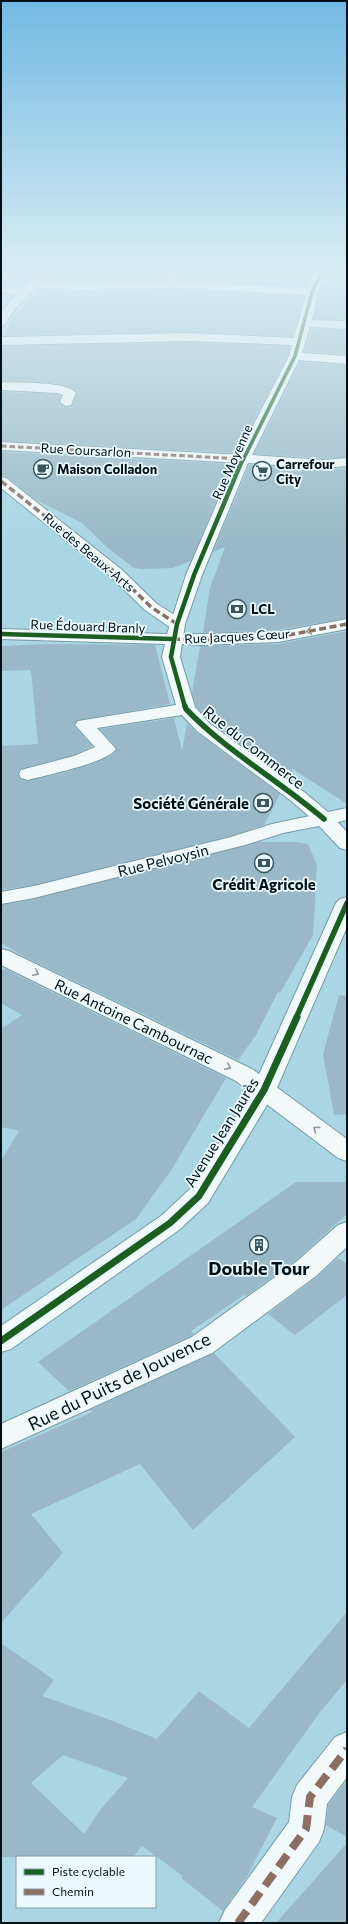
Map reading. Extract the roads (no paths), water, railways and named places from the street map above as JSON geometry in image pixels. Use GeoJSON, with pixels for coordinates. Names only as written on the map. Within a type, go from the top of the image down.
{"type":"FeatureCollection","features":[{"type":"Feature","properties":{"kind":"street","name":"Rue Moyenne"},"geometry":{"type":"LineString","coordinates":[[175,632],[194,575],[243,459],[290,363]]}},
{"type":"Feature","properties":{"kind":"street"},"geometry":{"type":"LineString","coordinates":[[1,386],[60,389],[70,393],[66,402]]}},
{"type":"Feature","properties":{"kind":"street","name":"Rue Coursarlon"},"geometry":{"type":"LineString","coordinates":[[1,446],[79,449],[323,464],[347,462]]}},
{"type":"Feature","properties":{"kind":"street","name":"Rue des Beaux-Arts"},"geometry":{"type":"LineString","coordinates":[[1,481],[114,572],[152,607],[175,632]]}},
{"type":"Feature","properties":{"kind":"street","name":"Rue Jacques Cœur"},"geometry":{"type":"LineString","coordinates":[[175,632],[202,640],[278,636],[347,624]]}},
{"type":"Feature","properties":{"kind":"street","name":"Rue Édouard Branly"},"geometry":{"type":"LineString","coordinates":[[1,634],[175,632]]}},
{"type":"Feature","properties":{"kind":"street","name":"Rue du Commerce"},"geometry":{"type":"LineString","coordinates":[[175,632],[171,657],[186,709],[203,727],[297,796],[324,820]]}},
{"type":"Feature","properties":{"kind":"street"},"geometry":{"type":"LineString","coordinates":[[28,774],[81,760],[107,749],[84,725],[186,709]]}},
{"type":"Feature","properties":{"kind":"street","name":"Rue Pelvoysin"},"geometry":{"type":"LineString","coordinates":[[1,898],[34,892],[238,841],[278,828],[324,820],[347,814]]}},
{"type":"Feature","properties":{"kind":"street"},"geometry":{"type":"LineString","coordinates":[[324,820],[347,844]]}},
{"type":"Feature","properties":{"kind":"street","name":"Avenue Jean Jaurès"},"geometry":{"type":"LineString","coordinates":[[1,1341],[170,1223],[199,1196],[264,1090],[347,903]]}},
{"type":"Feature","properties":{"kind":"street","name":"Rue Antoine Cambournac"},"geometry":{"type":"LineString","coordinates":[[1,956],[244,1075],[347,1152]]}},
{"type":"Feature","properties":{"kind":"street","name":"Rue du Puits de Jouvence"},"geometry":{"type":"LineString","coordinates":[[1,1437],[202,1345],[306,1269],[347,1232]]}},
{"type":"Feature","properties":{"kind":"street"},"geometry":{"type":"LineString","coordinates":[[238,1923],[306,1829],[310,1797],[347,1749]]}},
{"type":"Feature","properties":{"kind":"place","name":"Maison Colladon"},"geometry":{"type":"Point","coordinates":[43,469]}},
{"type":"Feature","properties":{"kind":"place","name":"Carrefour City"},"geometry":{"type":"Point","coordinates":[262,471]}},
{"type":"Feature","properties":{"kind":"place","name":"LCL"},"geometry":{"type":"Point","coordinates":[237,609]}},
{"type":"Feature","properties":{"kind":"place","name":"Société Générale"},"geometry":{"type":"Point","coordinates":[263,803]}},
{"type":"Feature","properties":{"kind":"place","name":"Crédit Agricole"},"geometry":{"type":"Point","coordinates":[264,863]}},
{"type":"Feature","properties":{"kind":"place","name":"Double Tour"},"geometry":{"type":"Point","coordinates":[259,1245]}}]}
